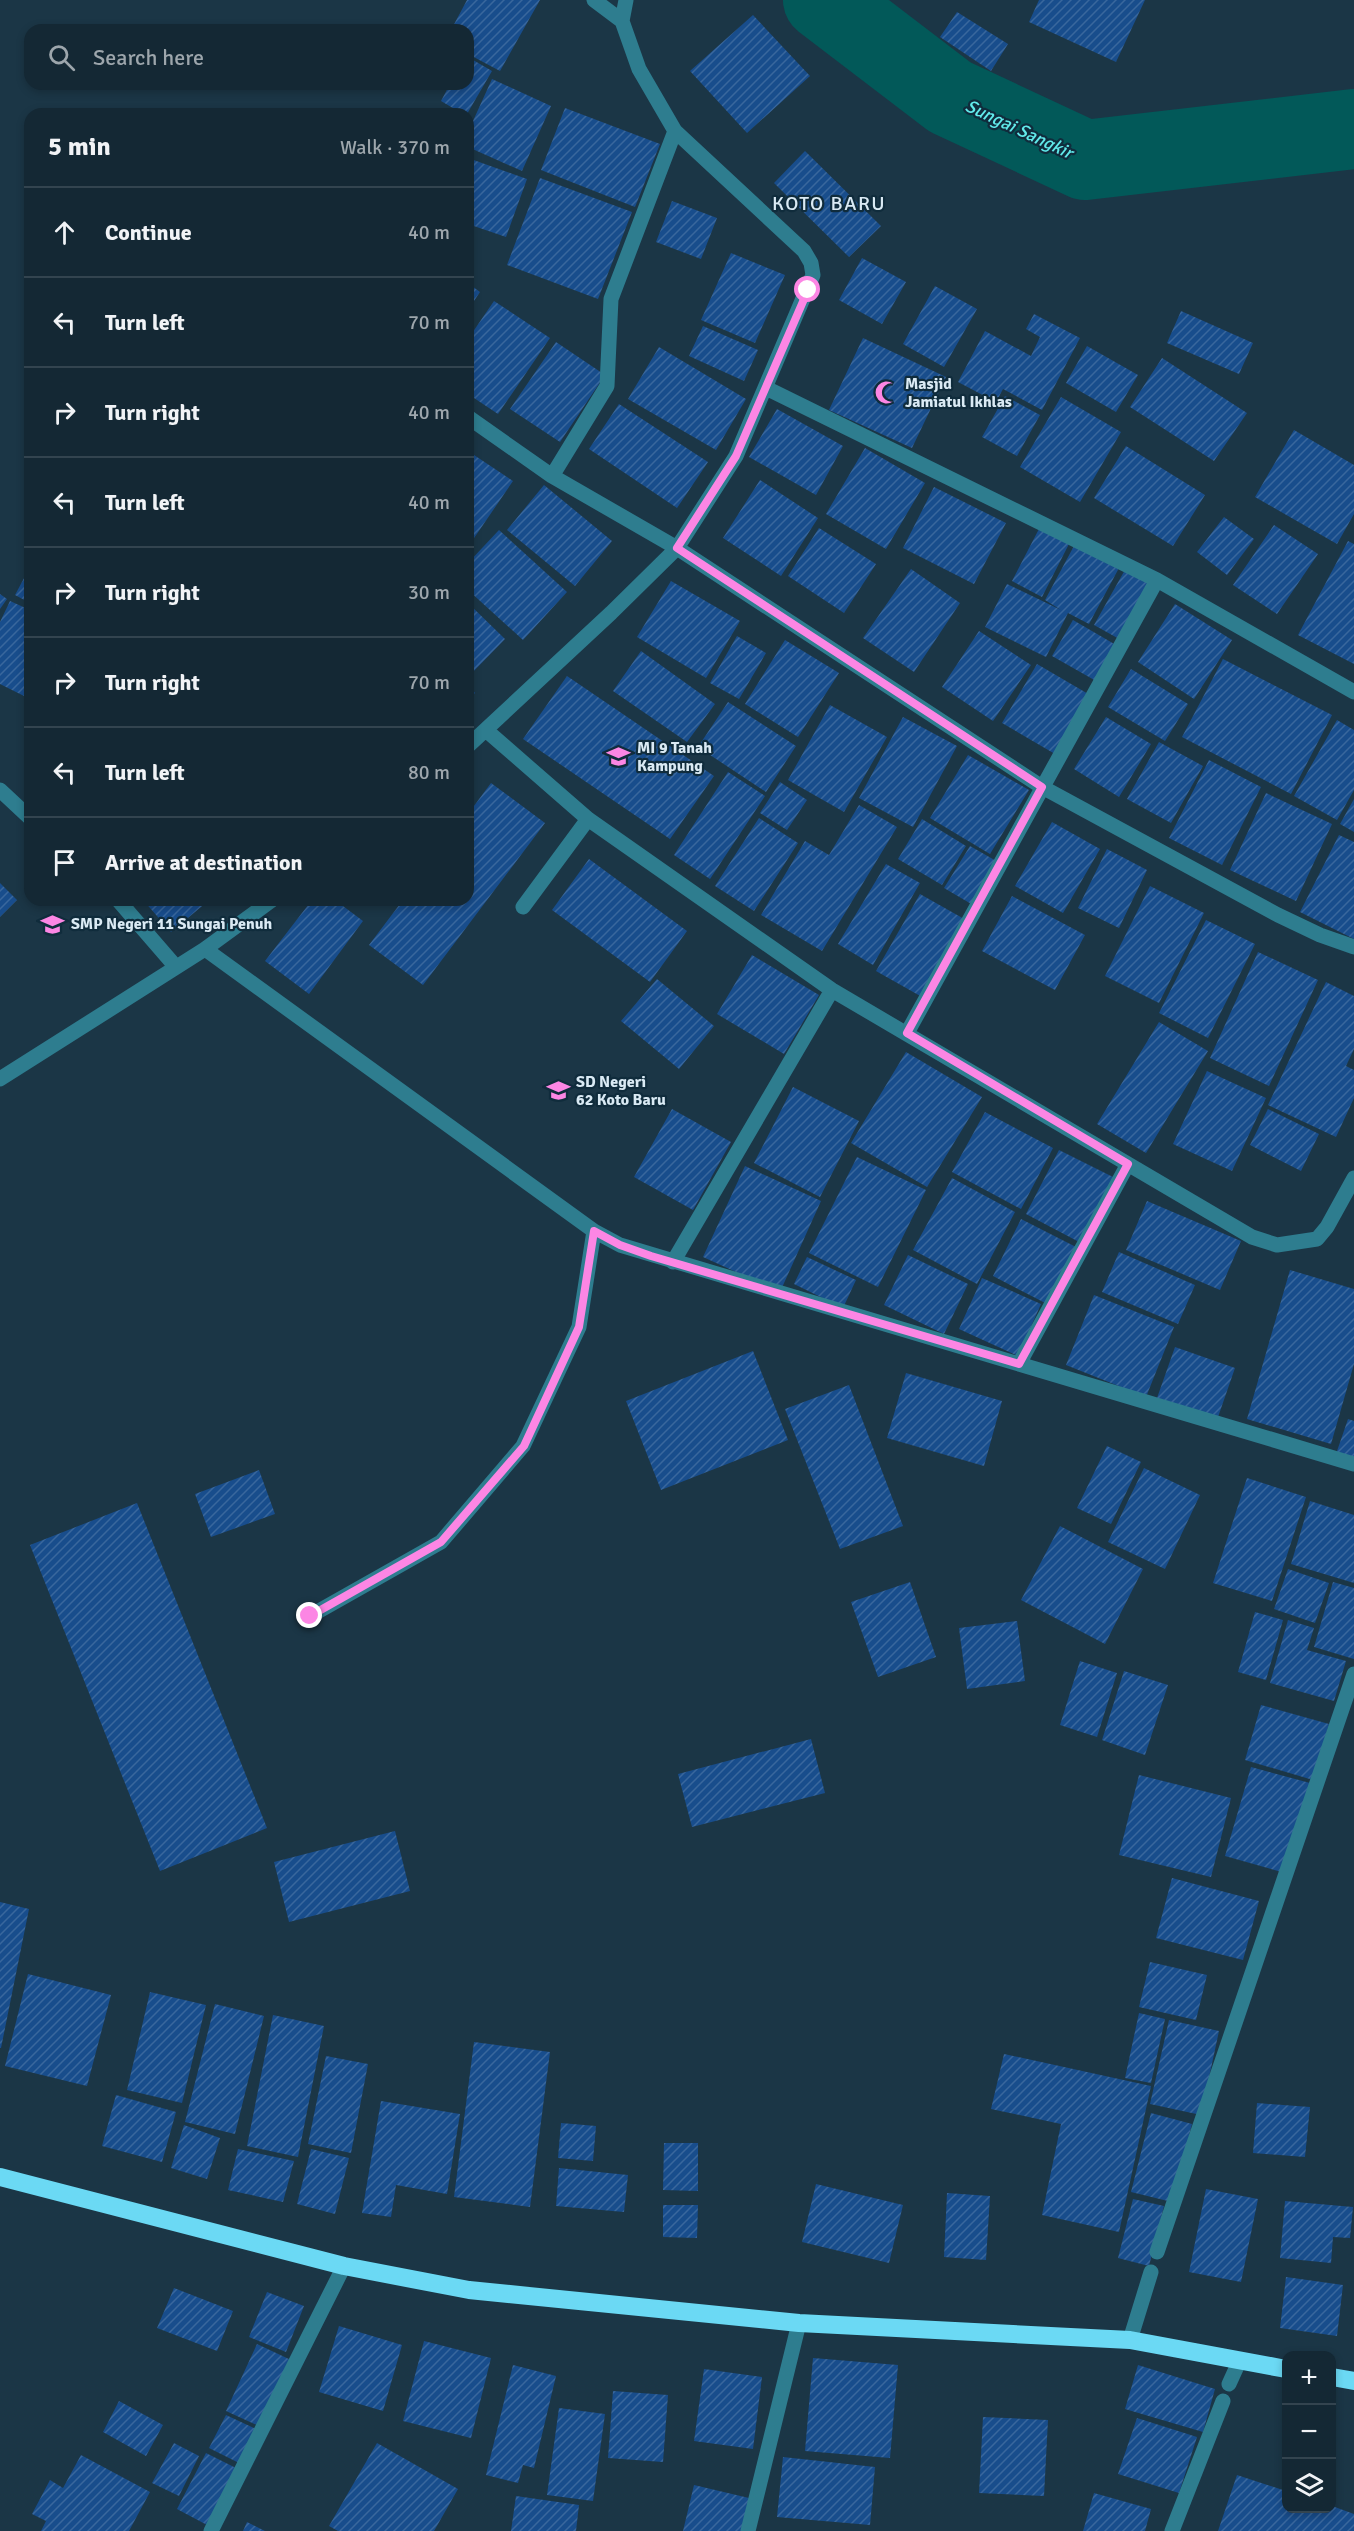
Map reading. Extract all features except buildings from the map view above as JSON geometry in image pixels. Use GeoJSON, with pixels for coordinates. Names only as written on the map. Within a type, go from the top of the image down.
{"type":"FeatureCollection","features":[{"type":"Feature","properties":{"kind":"highway"},"geometry":{"type":"LineString","coordinates":[[0,2177],[344,2266],[469,2290],[799,2323],[1130,2340],[1282,2369]]}},
{"type":"Feature","properties":{"kind":"highway"},"geometry":{"type":"LineString","coordinates":[[1336,2378],[1354,2381]]}},
{"type":"Feature","properties":{"kind":"street"},"geometry":{"type":"LineString","coordinates":[[594,0],[622,21]]}},
{"type":"Feature","properties":{"kind":"street"},"geometry":{"type":"LineString","coordinates":[[474,741],[677,548],[736,456],[813,275],[811,263],[804,251],[675,131],[639,69],[622,21],[626,0]]}},
{"type":"Feature","properties":{"kind":"street"},"geometry":{"type":"LineString","coordinates":[[552,476],[607,386],[610,299],[675,131]]}},
{"type":"Feature","properties":{"kind":"street"},"geometry":{"type":"LineString","coordinates":[[766,388],[1157,580],[1354,692]]}},
{"type":"Feature","properties":{"kind":"street"},"geometry":{"type":"LineString","coordinates":[[474,421],[552,476],[677,548],[1042,787],[1278,915],[1320,935],[1354,947]]}},
{"type":"Feature","properties":{"kind":"street"},"geometry":{"type":"LineString","coordinates":[[907,1033],[1157,580]]}},
{"type":"Feature","properties":{"kind":"street"},"geometry":{"type":"LineString","coordinates":[[487,731],[588,819],[832,990],[1252,1237],[1277,1245],[1317,1239],[1327,1227],[1354,1178]]}},
{"type":"Feature","properties":{"kind":"street"},"geometry":{"type":"LineString","coordinates":[[0,790],[24,812]]}},
{"type":"Feature","properties":{"kind":"street"},"geometry":{"type":"LineString","coordinates":[[524,907],[588,819]]}},
{"type":"Feature","properties":{"kind":"street"},"geometry":{"type":"LineString","coordinates":[[123,906],[176,967]]}},
{"type":"Feature","properties":{"kind":"street"},"geometry":{"type":"LineString","coordinates":[[0,1079],[205,949],[264,906]]}},
{"type":"Feature","properties":{"kind":"street"},"geometry":{"type":"LineString","coordinates":[[205,949],[594,1231],[620,1245],[1354,1464]]}},
{"type":"Feature","properties":{"kind":"street"},"geometry":{"type":"LineString","coordinates":[[673,1262],[832,990]]}},
{"type":"Feature","properties":{"kind":"street"},"geometry":{"type":"LineString","coordinates":[[1019,1364],[1128,1164]]}},
{"type":"Feature","properties":{"kind":"street"},"geometry":{"type":"LineString","coordinates":[[310,1616],[441,1542],[524,1446],[579,1327],[594,1231]]}},
{"type":"Feature","properties":{"kind":"street"},"geometry":{"type":"LineString","coordinates":[[1157,2252],[1354,1674]]}},
{"type":"Feature","properties":{"kind":"street"},"geometry":{"type":"LineString","coordinates":[[211,2531],[344,2266]]}},
{"type":"Feature","properties":{"kind":"street"},"geometry":{"type":"LineString","coordinates":[[1130,2340],[1152,2272]]}},
{"type":"Feature","properties":{"kind":"street"},"geometry":{"type":"LineString","coordinates":[[748,2531],[799,2323]]}},
{"type":"Feature","properties":{"kind":"street"},"geometry":{"type":"LineString","coordinates":[[1229,2384],[1239,2362]]}},
{"type":"Feature","properties":{"kind":"street"},"geometry":{"type":"LineString","coordinates":[[1172,2531],[1222,2401]]}},
{"type":"Feature","properties":{"kind":"waterway","name":"Sungai Sangkir"},"geometry":{"type":"LineString","coordinates":[[823,0],[950,97],[1085,160],[1354,129]]}},
{"type":"Feature","properties":{"kind":"place","name":"Masjid Jamiatul Ikhlas"},"geometry":{"type":"Point","coordinates":[887,393]}},
{"type":"Feature","properties":{"kind":"place","name":"MI 9 Tanah Kampung"},"geometry":{"type":"Point","coordinates":[619,757]}},
{"type":"Feature","properties":{"kind":"place","name":"SMP Negeri 11 Sungai Penuh"},"geometry":{"type":"Point","coordinates":[53,924]}},
{"type":"Feature","properties":{"kind":"place","name":"SD Negeri 62 Koto Baru"},"geometry":{"type":"Point","coordinates":[558,1091]}},
{"type":"Feature","properties":{"kind":"district","name":"KOTO BARU"},"geometry":{"type":"Point","coordinates":[829,203]}},
{"type":"Feature","properties":{"kind":"route"},"geometry":{"type":"LineString","coordinates":[[310,1616],[441,1542],[524,1446],[579,1327],[594,1231],[620,1245],[651,1256],[1019,1364],[1128,1164],[907,1033],[1042,787],[677,548],[736,456],[808,290]]}}]}
